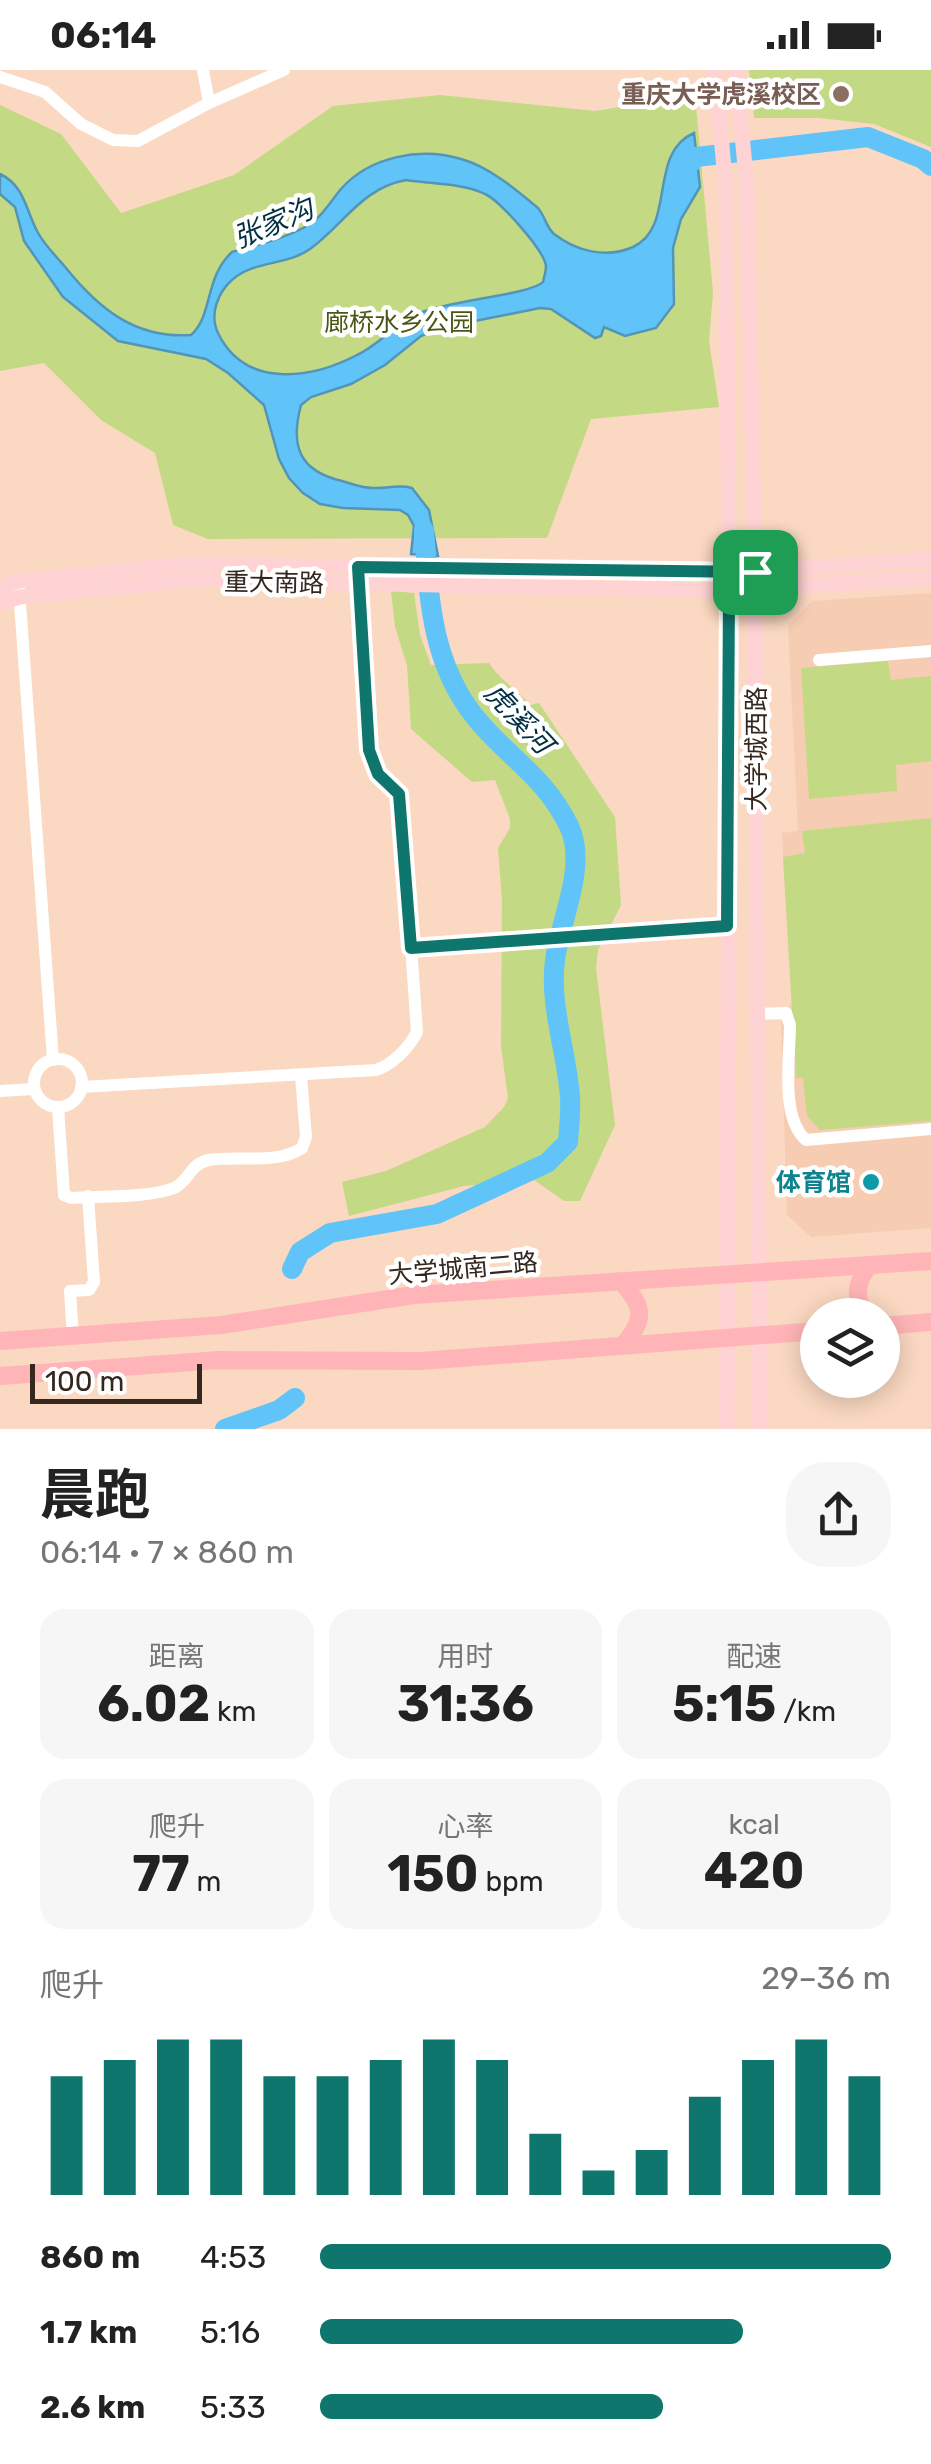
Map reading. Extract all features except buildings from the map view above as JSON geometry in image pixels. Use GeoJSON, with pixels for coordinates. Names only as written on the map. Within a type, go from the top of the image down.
{"type":"FeatureCollection","features":[{"type":"Feature","properties":{"kind":"highway","name":"大学城南二路"},"geometry":{"type":"LineString","coordinates":[[0,1341],[222,1326],[414,1295],[931,1261]]}},
{"type":"Feature","properties":{"kind":"highway"},"geometry":{"type":"LineString","coordinates":[[857,1298],[860,1278],[868,1265]]}},
{"type":"Feature","properties":{"kind":"highway"},"geometry":{"type":"LineString","coordinates":[[620,1281],[634,1296],[640,1314],[636,1331],[623,1346]]}},
{"type":"Feature","properties":{"kind":"highway"},"geometry":{"type":"LineString","coordinates":[[900,1325],[931,1322]]}},
{"type":"Feature","properties":{"kind":"highway"},"geometry":{"type":"LineString","coordinates":[[0,1376],[219,1360],[421,1361],[800,1332]]}},
{"type":"Feature","properties":{"kind":"main road","name":"大学城西路"},"geometry":{"type":"LineString","coordinates":[[715,70],[726,190],[727,1429]]}},
{"type":"Feature","properties":{"kind":"main road","name":"大学城西路"},"geometry":{"type":"LineString","coordinates":[[736,70],[747,188],[755,572],[760,1429]]}},
{"type":"Feature","properties":{"kind":"main road","name":"重大南路"},"geometry":{"type":"LineString","coordinates":[[396,576],[464,568],[728,573],[931,559]]}},
{"type":"Feature","properties":{"kind":"main road","name":"重大南路"},"geometry":{"type":"LineString","coordinates":[[0,587],[358,575],[466,586],[729,591],[931,578]]}},
{"type":"Feature","properties":{"kind":"main road","name":"重大南路"},"geometry":{"type":"LineString","coordinates":[[0,604],[19,589]]}},
{"type":"Feature","properties":{"kind":"street"},"geometry":{"type":"LineString","coordinates":[[203,70],[209,103]]}},
{"type":"Feature","properties":{"kind":"street"},"geometry":{"type":"LineString","coordinates":[[0,78],[46,92],[81,124],[113,140],[138,141],[209,103],[284,70]]}},
{"type":"Feature","properties":{"kind":"street"},"geometry":{"type":"LineString","coordinates":[[81,1087],[301,1076],[387,1066],[413,1040],[416,1032],[399,794],[378,774],[369,750],[358,575]]}},
{"type":"Feature","properties":{"kind":"street"},"geometry":{"type":"LineString","coordinates":[[19,589],[53,1060]]}},
{"type":"Feature","properties":{"kind":"street"},"geometry":{"type":"LineString","coordinates":[[820,660],[931,651]]}},
{"type":"Feature","properties":{"kind":"street"},"geometry":{"type":"LineString","coordinates":[[411,948],[727,926]]}},
{"type":"Feature","properties":{"kind":"street"},"geometry":{"type":"LineString","coordinates":[[757,1014],[786,1013],[790,1025],[790,1118],[796,1132],[806,1140],[931,1129]]}},
{"type":"Feature","properties":{"kind":"street"},"geometry":{"type":"LineString","coordinates":[[53,1060],[74,1066],[81,1087],[73,1101],[58,1107],[43,1102],[34,1089],[36,1073],[53,1060]]}},
{"type":"Feature","properties":{"kind":"street"},"geometry":{"type":"LineString","coordinates":[[58,1107],[64,1195],[71,1198],[169,1190],[184,1183],[193,1166],[206,1160],[294,1153],[302,1148],[306,1136],[301,1076]]}},
{"type":"Feature","properties":{"kind":"street"},"geometry":{"type":"LineString","coordinates":[[0,1091],[34,1089]]}},
{"type":"Feature","properties":{"kind":"street"},"geometry":{"type":"LineString","coordinates":[[73,1336],[70,1291],[88,1290],[94,1282],[88,1196]]}},
{"type":"Feature","properties":{"kind":"shaded area"},"geometry":{"type":"Polygon","coordinates":[[[931,593],[931,1228],[811,1237],[787,1215],[781,1022],[792,1002],[782,833],[798,831],[788,626],[812,601],[931,593]]]}},
{"type":"Feature","properties":{"kind":"green space","name":"重庆大学虎溪校区"},"geometry":{"type":"Polygon","coordinates":[[[749,70],[931,70],[931,147],[874,124],[819,118],[754,118],[749,70]]]}},
{"type":"Feature","properties":{"kind":"green space","name":"廊桥水乡公园"},"geometry":{"type":"Polygon","coordinates":[[[440,95],[595,111],[695,95],[713,293],[709,341],[719,407],[591,419],[547,538],[208,539],[173,525],[155,453],[101,420],[44,363],[0,371],[0,105],[61,134],[121,213],[234,175],[333,106],[440,95]]]}},
{"type":"Feature","properties":{"kind":"green space"},"geometry":{"type":"Polygon","coordinates":[[[391,591],[414,593],[420,635],[431,665],[489,663],[530,705],[539,703],[615,817],[621,905],[598,950],[596,968],[615,1125],[580,1201],[564,1201],[534,1180],[464,1186],[349,1216],[342,1182],[386,1171],[485,1127],[508,1098],[501,1046],[502,900],[498,848],[510,828],[510,819],[495,780],[472,782],[411,729],[407,665],[395,627],[391,591]]]}},
{"type":"Feature","properties":{"kind":"green space"},"geometry":{"type":"Polygon","coordinates":[[[888,661],[891,680],[931,676],[931,761],[896,765],[897,791],[809,799],[801,668],[888,661]]]}},
{"type":"Feature","properties":{"kind":"green space"},"geometry":{"type":"Polygon","coordinates":[[[931,818],[931,1121],[820,1130],[807,1116],[803,1078],[796,1078],[783,857],[805,853],[802,831],[931,818]]]}},
{"type":"Feature","properties":{"kind":"water"},"geometry":{"type":"Polygon","coordinates":[[[694,133],[700,187],[681,219],[673,248],[674,304],[656,328],[625,336],[604,327],[601,336],[595,338],[551,309],[540,308],[440,328],[421,336],[385,365],[351,384],[311,397],[301,405],[298,444],[307,463],[327,477],[361,487],[412,488],[429,510],[438,556],[411,554],[414,526],[400,510],[320,504],[303,493],[279,459],[264,405],[228,373],[206,359],[118,341],[63,297],[24,241],[15,207],[0,194],[0,174],[19,191],[47,246],[106,308],[153,332],[191,335],[203,318],[217,273],[232,252],[311,224],[353,178],[381,162],[429,154],[471,162],[538,208],[551,231],[563,240],[582,249],[612,252],[633,247],[646,237],[654,224],[671,156],[694,133]],[[406,180],[365,199],[310,249],[233,279],[219,297],[214,318],[230,351],[262,371],[280,374],[320,370],[365,350],[420,313],[543,282],[546,266],[538,249],[492,198],[467,188],[406,180]]]}},
{"type":"Feature","properties":{"kind":"waterway","name":"虎溪河"},"geometry":{"type":"LineString","coordinates":[[678,176],[696,157],[868,137],[923,159],[931,166]]}},
{"type":"Feature","properties":{"kind":"waterway","name":"虎溪河"},"geometry":{"type":"LineString","coordinates":[[292,1269],[300,1252],[330,1233],[437,1214],[547,1163],[568,1142],[570,1097],[554,977],[574,875],[574,841],[548,793],[475,717],[449,674],[435,628],[424,530]]}},
{"type":"Feature","properties":{"kind":"waterway","name":"虎溪河"},"geometry":{"type":"LineString","coordinates":[[225,1429],[279,1410],[295,1398]]}},
{"type":"Feature","properties":{"kind":"place","name":"重庆大学虎溪校区"},"geometry":{"type":"Point","coordinates":[841,94]}},
{"type":"Feature","properties":{"kind":"place","name":"体育馆"},"geometry":{"type":"Point","coordinates":[871,1182]}},
{"type":"Feature","properties":{"kind":"route"},"geometry":{"type":"LineString","coordinates":[[358,567],[755,572],[755,590],[729,591],[727,926],[411,948],[401,802],[392,785],[378,774],[369,750],[358,567]]}},
{"type":"Feature","properties":{"kind":"water label","name":"张家沟"},"geometry":{"type":"Point","coordinates":[273,223]}}]}
